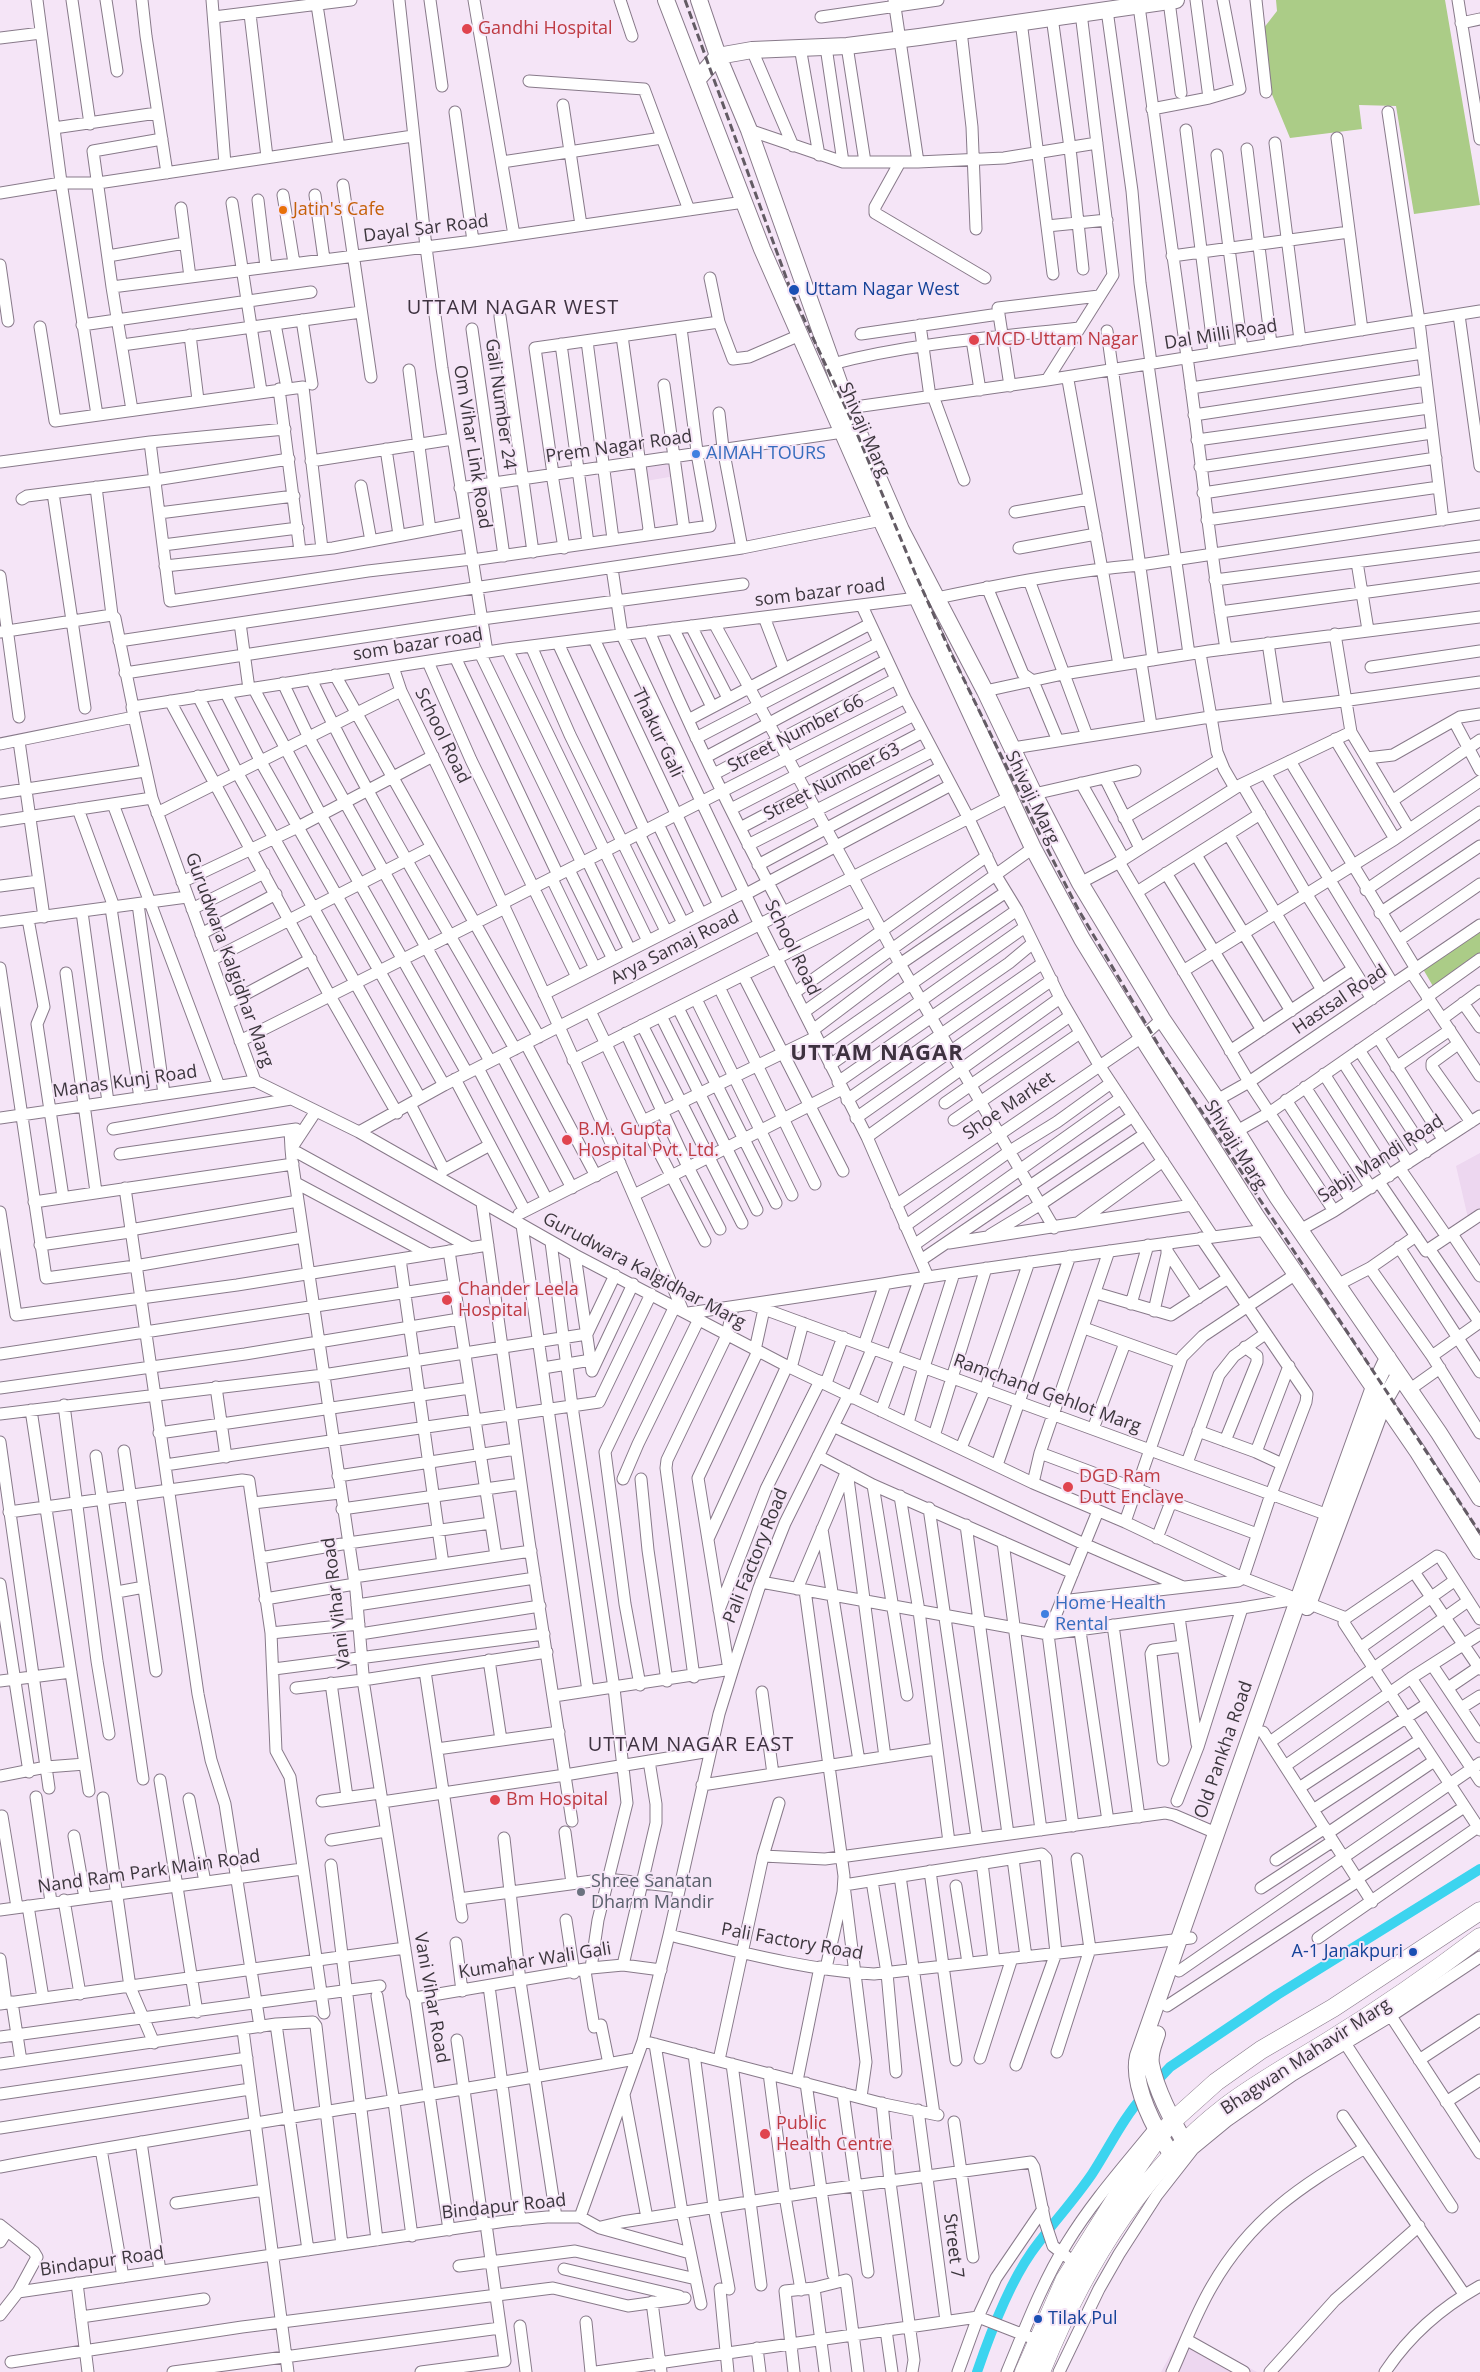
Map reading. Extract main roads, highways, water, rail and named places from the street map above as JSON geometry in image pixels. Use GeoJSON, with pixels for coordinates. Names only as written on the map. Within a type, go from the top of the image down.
{"type":"FeatureCollection","features":[{"type":"Feature","properties":{"kind":"main road","name":"Shivaji Marg"},"geometry":{"type":"LineString","coordinates":[[666,0],[762,249],[843,432],[889,518],[901,530],[985,691],[1034,794],[1080,883],[1162,1019],[1217,1100],[1300,1230],[1400,1375],[1480,1498]]}},
{"type":"Feature","properties":{"kind":"main road","name":"Shivaji Marg"},"geometry":{"type":"LineString","coordinates":[[699,0],[718,56],[749,130],[917,598],[1008,798],[1033,848],[1082,939],[1142,1037],[1266,1230],[1384,1401],[1480,1551]]}},
{"type":"Feature","properties":{"kind":"main road"},"geometry":{"type":"LineString","coordinates":[[697,80],[718,56],[752,50],[847,46],[899,40],[1052,16],[1172,1]]}},
{"type":"Feature","properties":{"kind":"main road","name":"Old Pankha Road"},"geometry":{"type":"LineString","coordinates":[[1172,2156],[1157,2132],[1138,2083],[1136,2073],[1138,2056],[1266,1737],[1328,1515],[1374,1387],[1388,1358]]}},
{"type":"Feature","properties":{"kind":"main road","name":"Old Pankha Road"},"geometry":{"type":"LineString","coordinates":[[1185,2143],[1172,2122],[1161,2093],[1151,2064],[1151,2051],[1179,1971],[1185,1938],[1216,1833],[1304,1600],[1384,1401],[1400,1375]]}},
{"type":"Feature","properties":{"kind":"main road","name":"Bhagwan Mahavir Marg"},"geometry":{"type":"LineString","coordinates":[[1024,2372],[1030,2337],[1065,2279],[1063,2254],[1116,2198],[1157,2132],[1172,2122],[1216,2082],[1261,2050],[1334,2008],[1480,1911]]}},
{"type":"Feature","properties":{"kind":"main road","name":"Bhagwan Mahavir Marg"},"geometry":{"type":"LineString","coordinates":[[1041,2372],[1079,2288],[1107,2240],[1164,2174],[1172,2156],[1185,2143],[1225,2107],[1388,2011],[1480,1937]]}},
{"type":"Feature","properties":{"kind":"waterway"},"geometry":{"type":"LineString","coordinates":[[1154,2084],[1170,2067],[1277,1995],[1480,1869]]}},
{"type":"Feature","properties":{"kind":"waterway"},"geometry":{"type":"LineString","coordinates":[[977,2372],[1000,2311],[1023,2266],[1038,2243],[1085,2184],[1123,2123],[1144,2095]]}},
{"type":"Feature","properties":{"kind":"railway"},"geometry":{"type":"LineString","coordinates":[[685,0],[791,291],[851,419],[915,573],[950,651],[1078,909],[1165,1056],[1480,1533]]}},
{"type":"Feature","properties":{"kind":"place","name":"Gandhi Hospital"},"geometry":{"type":"Point","coordinates":[467,29]}},
{"type":"Feature","properties":{"kind":"place","name":"Jatin's Cafe"},"geometry":{"type":"Point","coordinates":[283,210]}},
{"type":"Feature","properties":{"kind":"place","name":"Uttam Nagar West"},"geometry":{"type":"Point","coordinates":[794,290]}},
{"type":"Feature","properties":{"kind":"place","name":"MCD Uttam Nagar"},"geometry":{"type":"Point","coordinates":[974,340]}},
{"type":"Feature","properties":{"kind":"place","name":"AIMAH TOURS"},"geometry":{"type":"Point","coordinates":[696,454]}},
{"type":"Feature","properties":{"kind":"place","name":"B.M. Gupta Hospital Pvt. Ltd."},"geometry":{"type":"Point","coordinates":[567,1140]}},
{"type":"Feature","properties":{"kind":"place","name":"Chander Leela Hospital"},"geometry":{"type":"Point","coordinates":[447,1300]}},
{"type":"Feature","properties":{"kind":"place","name":"DGD Ram Dutt Enclave"},"geometry":{"type":"Point","coordinates":[1068,1487]}},
{"type":"Feature","properties":{"kind":"place","name":"Home Health Rental"},"geometry":{"type":"Point","coordinates":[1045,1614]}},
{"type":"Feature","properties":{"kind":"place","name":"Bm Hospital"},"geometry":{"type":"Point","coordinates":[495,1800]}},
{"type":"Feature","properties":{"kind":"place","name":"Shree Sanatan Dharm Mandir"},"geometry":{"type":"Point","coordinates":[581,1892]}},
{"type":"Feature","properties":{"kind":"place","name":"A-1 Janakpuri"},"geometry":{"type":"Point","coordinates":[1413,1952]}},
{"type":"Feature","properties":{"kind":"place","name":"Public Health Centre"},"geometry":{"type":"Point","coordinates":[765,2134]}},
{"type":"Feature","properties":{"kind":"place","name":"Tilak Pul"},"geometry":{"type":"Point","coordinates":[1038,2319]}},
{"type":"Feature","properties":{"kind":"district","name":"UTTAM NAGAR WEST"},"geometry":{"type":"Point","coordinates":[513,308]}},
{"type":"Feature","properties":{"kind":"district","name":"UTTAM NAGAR"},"geometry":{"type":"Point","coordinates":[877,1054]}},
{"type":"Feature","properties":{"kind":"district","name":"UTTAM NAGAR EAST"},"geometry":{"type":"Point","coordinates":[691,1745]}}]}
